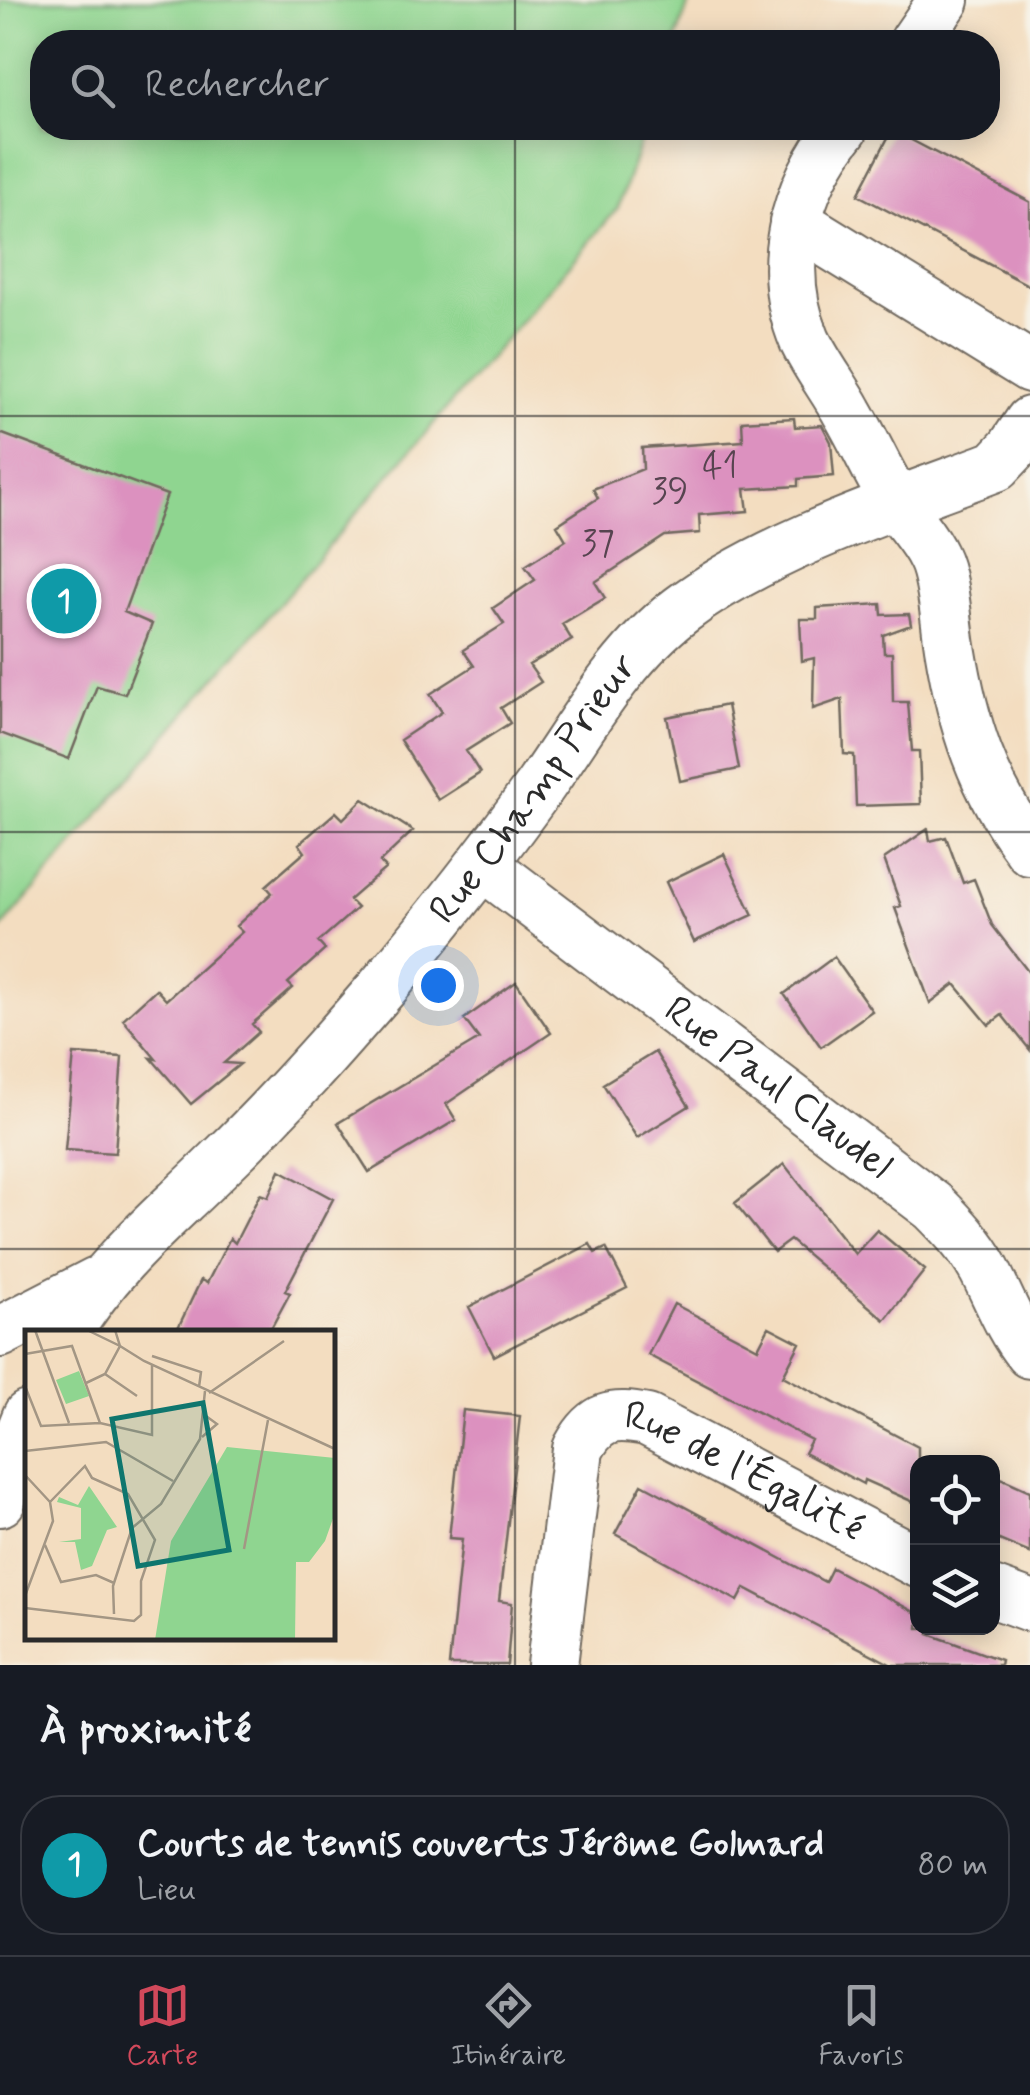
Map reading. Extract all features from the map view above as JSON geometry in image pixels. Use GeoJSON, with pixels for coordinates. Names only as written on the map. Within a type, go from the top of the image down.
{"type":"FeatureCollection","features":[{"type":"Feature","properties":{"kind":"street"},"geometry":{"type":"LineString","coordinates":[[923,30],[944,0]]}},
{"type":"Feature","properties":{"kind":"street"},"geometry":{"type":"LineString","coordinates":[[835,140],[813,174],[795,222],[789,278],[798,322],[896,504],[935,559],[961,706],[980,765],[999,806],[1030,850]]}},
{"type":"Feature","properties":{"kind":"street"},"geometry":{"type":"LineString","coordinates":[[795,222],[1030,368]]}},
{"type":"Feature","properties":{"kind":"street","name":"Rue Champ Prieur"},"geometry":{"type":"LineString","coordinates":[[68,1330],[101,1280],[275,1108],[381,988],[483,865],[654,632],[683,608],[764,559],[996,466],[1030,422]]}},
{"type":"Feature","properties":{"kind":"street","name":"Rue Paul Claudel"},"geometry":{"type":"LineString","coordinates":[[483,865],[934,1207],[962,1235],[982,1266],[1013,1332],[1030,1352]]}},
{"type":"Feature","properties":{"kind":"street","name":"Rue Champ Prieur"},"geometry":{"type":"LineString","coordinates":[[0,1332],[101,1280]]}},
{"type":"Feature","properties":{"kind":"street","name":"Rue de l'Égalité"},"geometry":{"type":"LineString","coordinates":[[552,1665],[578,1449],[587,1432],[603,1420],[623,1415],[647,1420],[910,1558]]}},
{"type":"Feature","properties":{"kind":"street"},"geometry":{"type":"LineString","coordinates":[[0,1501],[6,1472],[25,1424]]}},
{"type":"Feature","properties":{"kind":"street"},"geometry":{"type":"LineString","coordinates":[[1000,1595],[1030,1606]]}},
{"type":"Feature","properties":{"kind":"green space"},"geometry":{"type":"Polygon","coordinates":[[[0,0],[690,0],[679,30],[30,30],[30,140],[641,140],[618,208],[0,930],[0,0]]]}},
{"type":"Feature","properties":{"kind":"building"},"geometry":{"type":"Polygon","coordinates":[[[887,140],[911,140],[1030,202],[1030,286],[858,195],[887,140]]]}},
{"type":"Feature","properties":{"kind":"building"},"geometry":{"type":"Polygon","coordinates":[[[794,418],[795,427],[822,425],[831,442],[834,476],[798,479],[798,486],[745,489],[748,511],[699,515],[700,533],[665,536],[595,582],[605,598],[562,624],[572,640],[529,665],[541,682],[501,708],[510,723],[466,751],[480,773],[438,800],[400,740],[442,712],[430,694],[474,666],[463,650],[504,624],[493,608],[535,580],[525,566],[566,540],[557,525],[598,498],[593,489],[643,469],[642,448],[743,441],[742,421],[794,418]]]}},
{"type":"Feature","properties":{"kind":"building"},"geometry":{"type":"Polygon","coordinates":[[[0,433],[167,495],[124,612],[152,624],[125,694],[97,686],[69,759],[0,733],[0,433]]]}},
{"type":"Feature","properties":{"kind":"building"},"geometry":{"type":"Polygon","coordinates":[[[881,604],[882,615],[909,614],[911,625],[883,635],[884,653],[892,653],[893,702],[908,702],[912,751],[919,751],[921,804],[856,806],[854,755],[844,754],[842,699],[813,709],[814,658],[802,661],[800,619],[817,619],[817,608],[881,604]]]}},
{"type":"Feature","properties":{"kind":"building"},"geometry":{"type":"Polygon","coordinates":[[[727,705],[739,769],[680,781],[667,717],[727,705]]]}},
{"type":"Feature","properties":{"kind":"building"},"geometry":{"type":"Polygon","coordinates":[[[363,799],[413,831],[380,862],[386,868],[349,900],[357,908],[318,942],[325,950],[288,983],[293,988],[252,1024],[259,1032],[224,1063],[240,1064],[191,1104],[123,1019],[156,989],[166,1000],[242,932],[236,926],[272,893],[266,886],[305,852],[299,844],[336,812],[343,819],[363,799]]]}},
{"type":"Feature","properties":{"kind":"building"},"geometry":{"type":"Polygon","coordinates":[[[928,829],[930,841],[946,837],[963,883],[974,879],[992,925],[1030,974],[1030,1050],[1002,1015],[989,1025],[955,984],[930,1003],[895,908],[901,906],[884,859],[928,829]]]}},
{"type":"Feature","properties":{"kind":"building"},"geometry":{"type":"Polygon","coordinates":[[[724,854],[753,915],[694,942],[666,882],[724,854]]]}},
{"type":"Feature","properties":{"kind":"building"},"geometry":{"type":"Polygon","coordinates":[[[834,957],[872,1011],[821,1047],[784,994],[834,957]]]}},
{"type":"Feature","properties":{"kind":"building"},"geometry":{"type":"Polygon","coordinates":[[[516,982],[551,1033],[446,1104],[456,1120],[369,1172],[338,1123],[479,1039],[464,1019],[516,982]]]}},
{"type":"Feature","properties":{"kind":"building"},"geometry":{"type":"Polygon","coordinates":[[[655,1052],[689,1106],[637,1138],[603,1084],[655,1052]]]}},
{"type":"Feature","properties":{"kind":"building"},"geometry":{"type":"Polygon","coordinates":[[[74,1054],[122,1057],[115,1153],[65,1150],[74,1054]]]}},
{"type":"Feature","properties":{"kind":"building"},"geometry":{"type":"Polygon","coordinates":[[[784,1164],[855,1254],[877,1230],[925,1270],[885,1320],[790,1240],[774,1252],[735,1203],[784,1164]]]}},
{"type":"Feature","properties":{"kind":"building"},"geometry":{"type":"Polygon","coordinates":[[[280,1170],[333,1199],[285,1291],[290,1293],[270,1330],[177,1330],[201,1280],[207,1283],[230,1238],[235,1243],[260,1194],[268,1197],[280,1170]]]}},
{"type":"Feature","properties":{"kind":"building"},"geometry":{"type":"Polygon","coordinates":[[[590,1244],[595,1253],[606,1248],[627,1288],[494,1356],[469,1307],[590,1244]]]}},
{"type":"Feature","properties":{"kind":"building"},"geometry":{"type":"Polygon","coordinates":[[[674,1304],[758,1348],[769,1327],[800,1343],[783,1376],[918,1447],[918,1455],[910,1455],[910,1500],[864,1480],[863,1484],[804,1453],[811,1440],[648,1355],[674,1304]]]}},
{"type":"Feature","properties":{"kind":"building"},"geometry":{"type":"Polygon","coordinates":[[[463,1410],[520,1416],[499,1601],[512,1603],[507,1665],[449,1665],[462,1539],[449,1538],[463,1410]]]}},
{"type":"Feature","properties":{"kind":"building"},"geometry":{"type":"Polygon","coordinates":[[[1000,1478],[1030,1491],[1030,1553],[1000,1540],[1000,1478]]]}},
{"type":"Feature","properties":{"kind":"building"},"geometry":{"type":"Polygon","coordinates":[[[642,1484],[825,1582],[832,1568],[910,1610],[910,1635],[932,1635],[1001,1660],[1000,1665],[892,1665],[745,1588],[738,1601],[615,1534],[642,1484]]]}},
{"type":"Feature","properties":{"kind":"place","name":"Courts de tennis couverts Jérôme Golmard"},"geometry":{"type":"Point","coordinates":[64,601]}}]}
